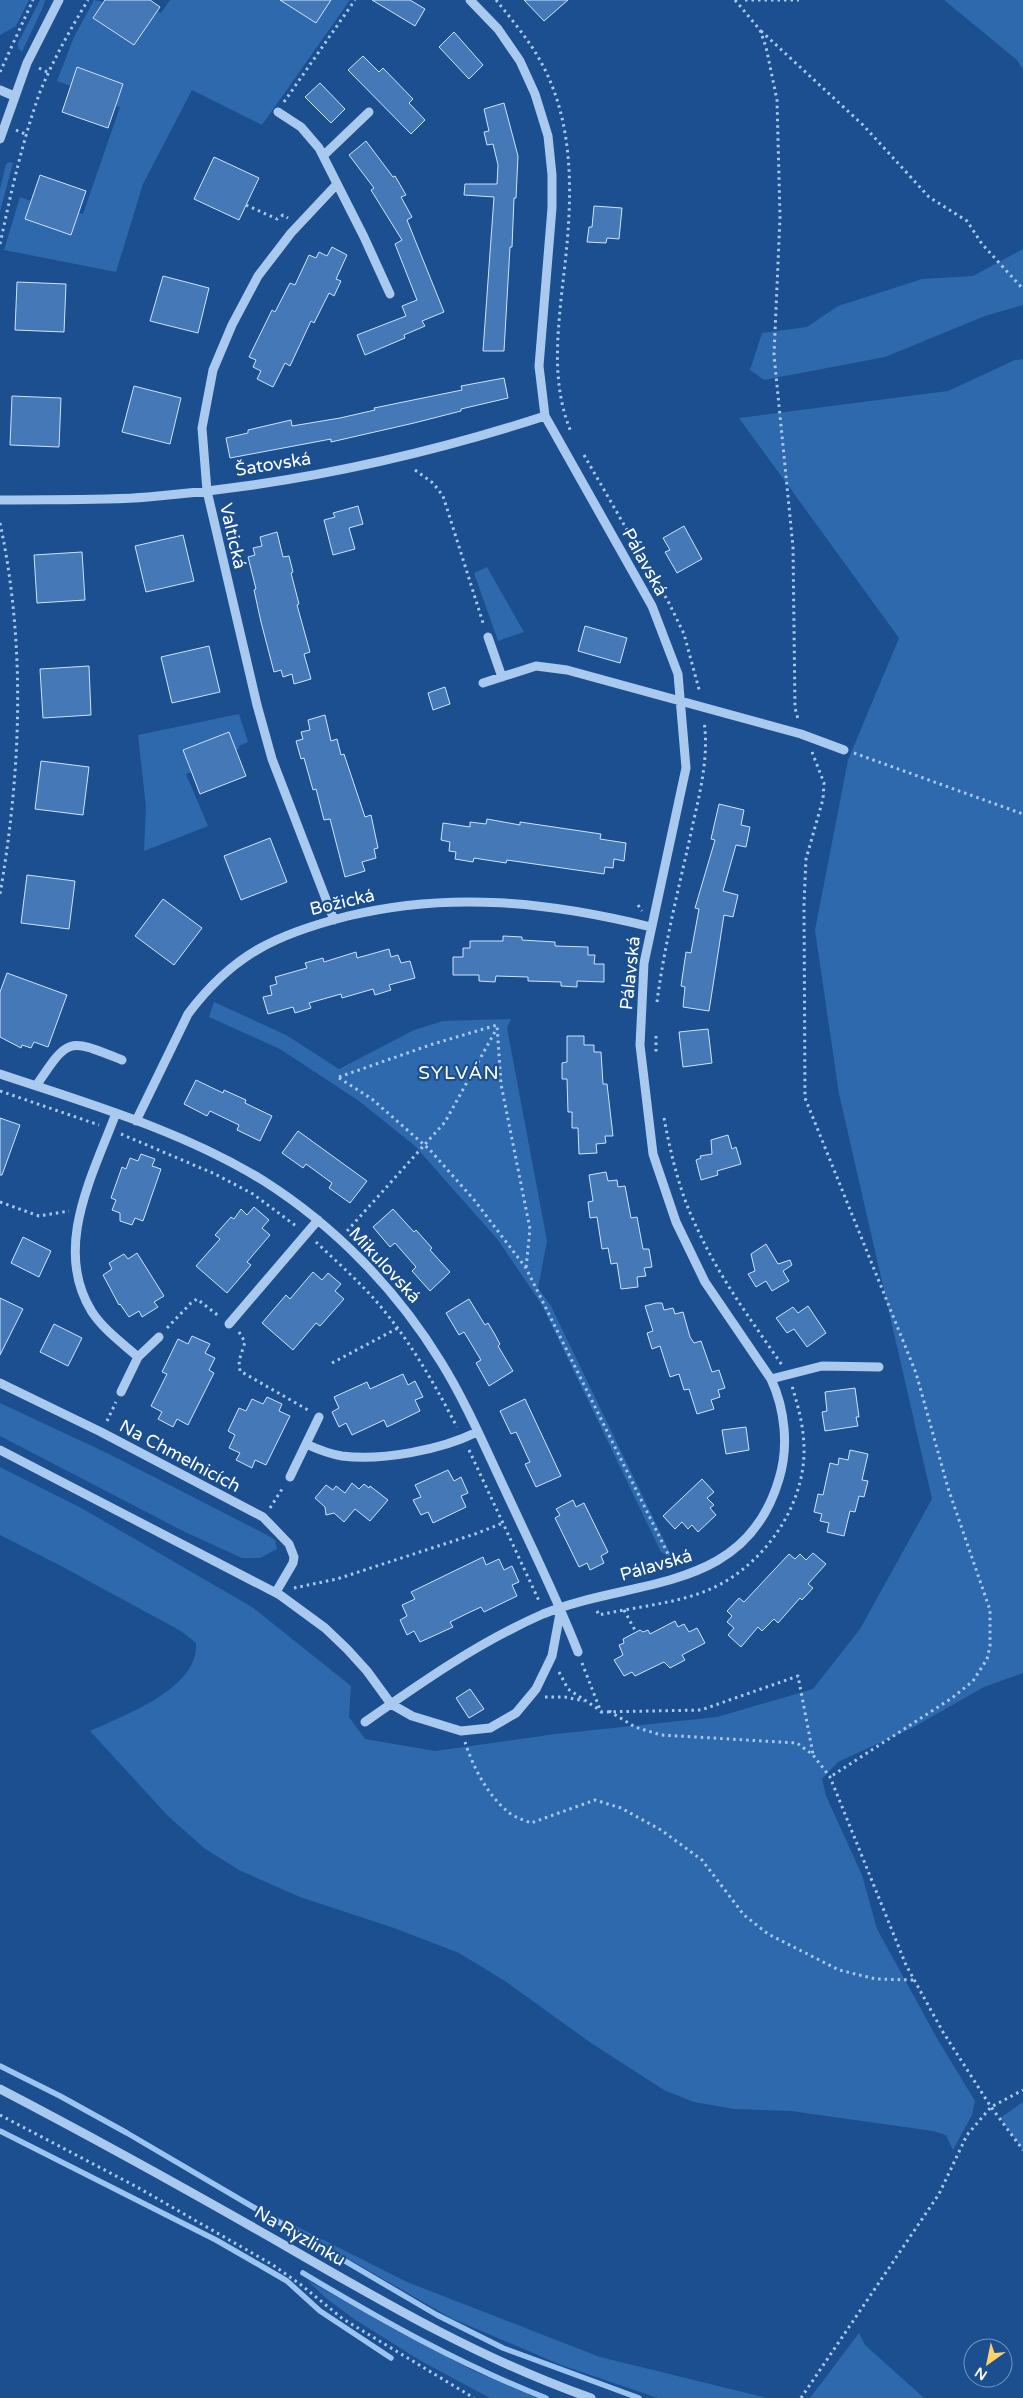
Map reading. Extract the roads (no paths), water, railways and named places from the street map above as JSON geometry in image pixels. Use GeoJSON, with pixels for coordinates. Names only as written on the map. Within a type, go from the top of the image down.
{"type":"FeatureCollection","features":[{"type":"Feature","properties":{"kind":"street"},"geometry":{"type":"LineString","coordinates":[[0,139],[27,63],[59,0]]}},
{"type":"Feature","properties":{"kind":"street","name":"Pálavská"},"geometry":{"type":"LineString","coordinates":[[365,1722],[460,1658],[545,1614],[591,1599],[699,1571],[720,1560],[738,1547],[754,1530],[772,1499],[782,1470],[784,1429],[777,1392],[771,1379],[705,1282],[676,1222],[653,1154],[640,1045],[644,964],[686,768],[682,701],[678,674],[652,606],[545,416],[539,366],[552,208],[552,175],[548,136],[536,94],[520,61],[498,29],[470,0]]}},
{"type":"Feature","properties":{"kind":"street"},"geometry":{"type":"LineString","coordinates":[[0,90],[14,96]]}},
{"type":"Feature","properties":{"kind":"street"},"geometry":{"type":"LineString","coordinates":[[278,112],[301,127],[323,156],[390,294]]}},
{"type":"Feature","properties":{"kind":"street"},"geometry":{"type":"LineString","coordinates":[[323,156],[369,112]]}},
{"type":"Feature","properties":{"kind":"street","name":"Valtická"},"geometry":{"type":"LineString","coordinates":[[334,920],[272,759],[243,653],[207,491],[202,428],[213,370],[232,325],[258,276],[299,224],[337,184]]}},
{"type":"Feature","properties":{"kind":"street","name":"Šatovská"},"geometry":{"type":"LineString","coordinates":[[0,500],[146,497],[207,491],[357,468],[468,441],[545,416]]}},
{"type":"Feature","properties":{"kind":"street"},"geometry":{"type":"LineString","coordinates":[[488,637],[502,678]]}},
{"type":"Feature","properties":{"kind":"street"},"geometry":{"type":"LineString","coordinates":[[483,684],[536,666],[567,670],[801,734],[844,750]]}},
{"type":"Feature","properties":{"kind":"street","name":"Božická"},"geometry":{"type":"LineString","coordinates":[[136,1121],[188,1014],[216,980],[241,959],[263,945],[288,933],[334,920],[400,906],[458,901],[489,901],[562,908],[651,926]]}},
{"type":"Feature","properties":{"kind":"street"},"geometry":{"type":"LineString","coordinates":[[36,1086],[56,1056],[66,1047],[84,1045],[122,1060]]}},
{"type":"Feature","properties":{"kind":"street","name":"Mikulovská"},"geometry":{"type":"LineString","coordinates":[[0,1074],[116,1113],[182,1138],[226,1160],[265,1182],[318,1220],[362,1260],[412,1319],[441,1362],[477,1432],[561,1608],[578,1652]]}},
{"type":"Feature","properties":{"kind":"street"},"geometry":{"type":"LineString","coordinates":[[116,1113],[80,1210],[74,1239],[76,1269],[83,1293],[93,1312],[110,1333],[138,1357]]}},
{"type":"Feature","properties":{"kind":"street"},"geometry":{"type":"LineString","coordinates":[[229,1324],[318,1220]]}},
{"type":"Feature","properties":{"kind":"street"},"geometry":{"type":"LineString","coordinates":[[121,1392],[138,1357],[158,1337]]}},
{"type":"Feature","properties":{"kind":"street"},"geometry":{"type":"LineString","coordinates":[[771,1379],[822,1366],[879,1367]]}},
{"type":"Feature","properties":{"kind":"street","name":"Na Chmelnicích"},"geometry":{"type":"LineString","coordinates":[[0,1384],[101,1432],[263,1518],[289,1544],[294,1557],[293,1564],[276,1592]]}},
{"type":"Feature","properties":{"kind":"street"},"geometry":{"type":"LineString","coordinates":[[290,1477],[319,1417]]}},
{"type":"Feature","properties":{"kind":"street"},"geometry":{"type":"LineString","coordinates":[[306,1444],[342,1456],[369,1456],[425,1450],[464,1439],[477,1432]]}},
{"type":"Feature","properties":{"kind":"street"},"geometry":{"type":"LineString","coordinates":[[0,1450],[276,1592],[325,1628],[367,1671],[391,1704],[412,1716],[461,1731],[490,1728],[516,1713],[536,1689],[552,1656],[561,1608]]}},
{"type":"Feature","properties":{"kind":"street","name":"Na Ryzlinku"},"geometry":{"type":"LineString","coordinates":[[0,2089],[98,2140],[406,2315],[508,2366],[591,2398]]}},
{"type":"Feature","properties":{"kind":"waterway"},"geometry":{"type":"LineString","coordinates":[[0,2066],[127,2133],[437,2315],[503,2348],[639,2398]]}},
{"type":"Feature","properties":{"kind":"waterway"},"geometry":{"type":"LineString","coordinates":[[0,2131],[216,2240],[263,2267],[287,2281],[320,2311],[391,2358]]}},
{"type":"Feature","properties":{"kind":"waterway"},"geometry":{"type":"LineString","coordinates":[[303,2273],[422,2341],[483,2371],[546,2398]]}},
{"type":"Feature","properties":{"kind":"district","name":"SYLVÁN"},"geometry":{"type":"Point","coordinates":[459,1073]}}]}
